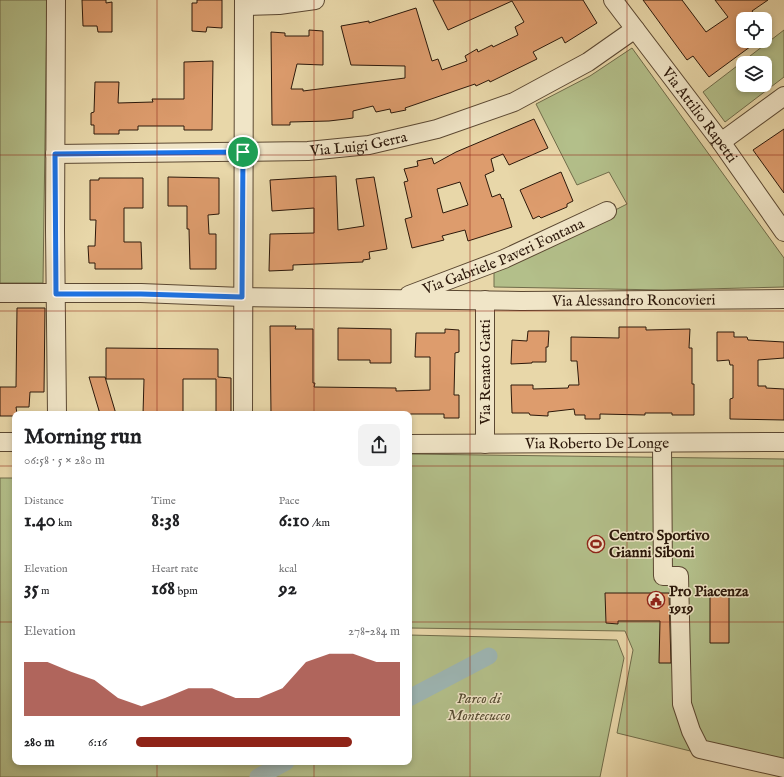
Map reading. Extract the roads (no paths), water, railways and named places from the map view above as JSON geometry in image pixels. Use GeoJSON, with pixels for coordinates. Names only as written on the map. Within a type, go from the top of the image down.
{"type":"FeatureCollection","features":[{"type":"Feature","properties":{"kind":"street"},"geometry":{"type":"LineString","coordinates":[[56,0],[55,154],[57,411]]}},
{"type":"Feature","properties":{"kind":"street"},"geometry":{"type":"LineString","coordinates":[[243,411],[242,297],[244,3],[279,5],[315,0]]}},
{"type":"Feature","properties":{"kind":"street","name":"Via Attilio Rapetti"},"geometry":{"type":"LineString","coordinates":[[614,0],[720,142],[784,232]]}},
{"type":"Feature","properties":{"kind":"street","name":"Via Luigi Gerra"},"geometry":{"type":"LineString","coordinates":[[55,154],[308,151],[369,145],[437,129],[514,102],[588,62],[635,29]]}},
{"type":"Feature","properties":{"kind":"street"},"geometry":{"type":"LineString","coordinates":[[720,142],[784,96]]}},
{"type":"Feature","properties":{"kind":"street","name":"Via Gabriele Paveri Fontana"},"geometry":{"type":"LineString","coordinates":[[399,298],[504,259],[607,211]]}},
{"type":"Feature","properties":{"kind":"street","name":"Via Gabriele Paveri Fontana"},"geometry":{"type":"LineString","coordinates":[[0,293],[485,300]]}},
{"type":"Feature","properties":{"kind":"street","name":"Via Alessandro Roncovieri"},"geometry":{"type":"LineString","coordinates":[[485,300],[784,299]]}},
{"type":"Feature","properties":{"kind":"street","name":"Via Renato Gatti"},"geometry":{"type":"LineString","coordinates":[[485,300],[485,444]]}},
{"type":"Feature","properties":{"kind":"street"},"geometry":{"type":"LineString","coordinates":[[0,442],[12,442]]}},
{"type":"Feature","properties":{"kind":"street","name":"Via Roberto De Longe"},"geometry":{"type":"LineString","coordinates":[[412,444],[784,442]]}},
{"type":"Feature","properties":{"kind":"street"},"geometry":{"type":"LineString","coordinates":[[662,443],[663,576],[679,576],[682,704],[691,731],[700,749],[784,768]]}},
{"type":"Feature","properties":{"kind":"waterway"},"geometry":{"type":"LineString","coordinates":[[412,696],[489,656]]}},
{"type":"Feature","properties":{"kind":"waterway"},"geometry":{"type":"LineString","coordinates":[[258,777],[280,765]]}},
{"type":"Feature","properties":{"kind":"place","name":"Centro Sportivo Gianni Siboni"},"geometry":{"type":"Point","coordinates":[596,544]}},
{"type":"Feature","properties":{"kind":"place","name":"Pro Piacenza 1919"},"geometry":{"type":"Point","coordinates":[656,600]}},
{"type":"Feature","properties":{"kind":"park label","name":"Parco di Montecucco"},"geometry":{"type":"Point","coordinates":[479,706]}}]}
